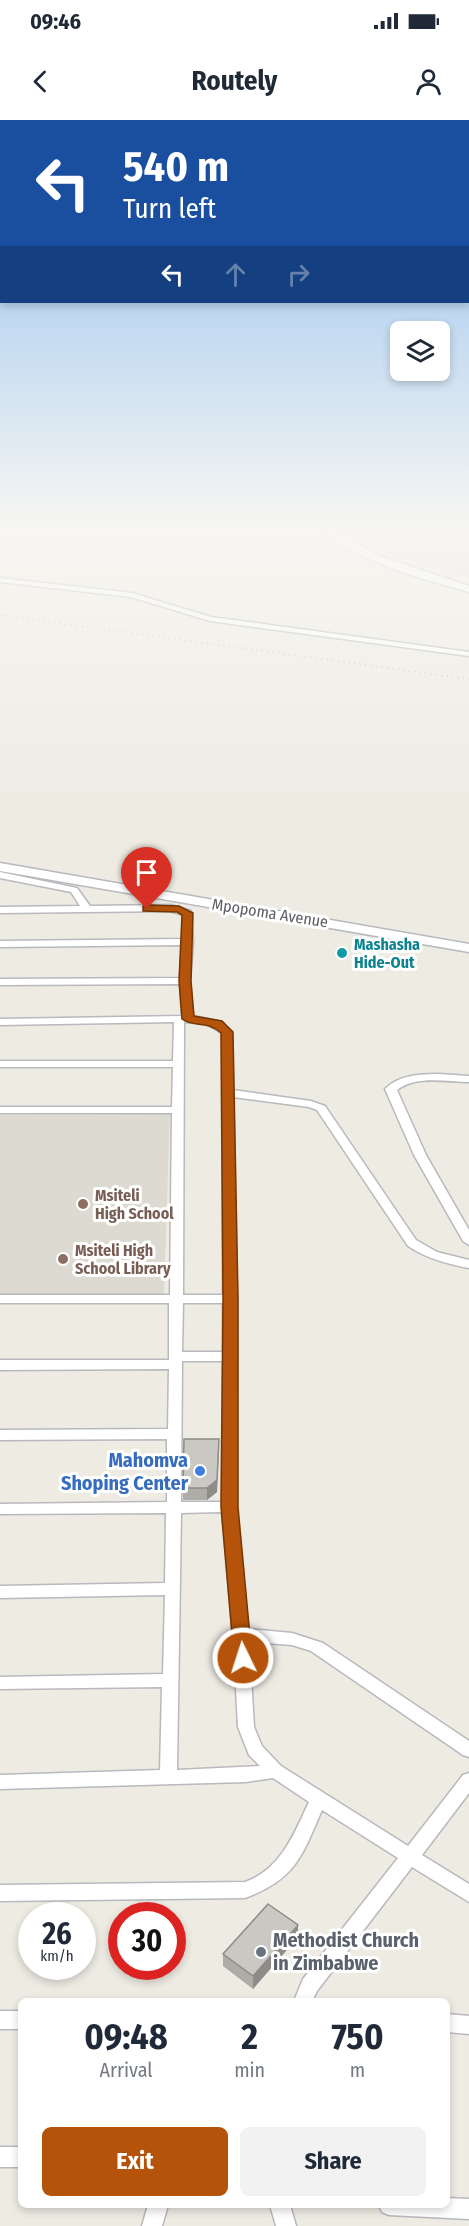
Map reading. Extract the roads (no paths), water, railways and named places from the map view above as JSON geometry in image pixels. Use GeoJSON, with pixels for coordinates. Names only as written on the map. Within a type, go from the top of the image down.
{"type":"FeatureCollection","features":[{"type":"Feature","properties":{"kind":"street"},"geometry":{"type":"LineString","coordinates":[[271,627],[469,654]]}},
{"type":"Feature","properties":{"kind":"street","name":"Mpopoma Avenue"},"geometry":{"type":"LineString","coordinates":[[0,867],[469,948]]}},
{"type":"Feature","properties":{"kind":"street"},"geometry":{"type":"LineString","coordinates":[[0,876],[74,890],[88,910]]}},
{"type":"Feature","properties":{"kind":"street"},"geometry":{"type":"LineString","coordinates":[[0,910],[179,909],[188,913],[184,1019],[178,1064],[175,1360],[177,1441],[168,1778]]}},
{"type":"Feature","properties":{"kind":"street"},"geometry":{"type":"LineString","coordinates":[[0,944],[188,942]]}},
{"type":"Feature","properties":{"kind":"street"},"geometry":{"type":"LineString","coordinates":[[0,982],[185,981]]}},
{"type":"Feature","properties":{"kind":"street"},"geometry":{"type":"LineString","coordinates":[[0,1022],[184,1019],[211,1021],[227,1032],[231,1356],[224,1444],[242,1635],[246,1727],[255,1750],[275,1771],[469,1894]]}},
{"type":"Feature","properties":{"kind":"street"},"geometry":{"type":"LineString","coordinates":[[0,1064],[178,1064]]}},
{"type":"Feature","properties":{"kind":"street"},"geometry":{"type":"LineString","coordinates":[[469,1079],[411,1079],[397,1083],[391,1089],[420,1155],[469,1241]]}},
{"type":"Feature","properties":{"kind":"street"},"geometry":{"type":"LineString","coordinates":[[228,1093],[311,1104],[321,1108],[412,1243],[423,1251],[440,1258],[469,1264]]}},
{"type":"Feature","properties":{"kind":"street"},"geometry":{"type":"LineString","coordinates":[[0,1110],[178,1110]]}},
{"type":"Feature","properties":{"kind":"street"},"geometry":{"type":"LineString","coordinates":[[0,1299],[230,1299]]}},
{"type":"Feature","properties":{"kind":"street"},"geometry":{"type":"LineString","coordinates":[[0,1365],[175,1360],[231,1356]]}},
{"type":"Feature","properties":{"kind":"street"},"geometry":{"type":"LineString","coordinates":[[0,1435],[177,1441]]}},
{"type":"Feature","properties":{"kind":"street"},"geometry":{"type":"LineString","coordinates":[[0,1509],[229,1507]]}},
{"type":"Feature","properties":{"kind":"street"},"geometry":{"type":"LineString","coordinates":[[0,1592],[173,1589]]}},
{"type":"Feature","properties":{"kind":"street"},"geometry":{"type":"LineString","coordinates":[[242,1635],[292,1639],[317,1647],[469,1750]]}},
{"type":"Feature","properties":{"kind":"street"},"geometry":{"type":"LineString","coordinates":[[0,1683],[169,1680]]}},
{"type":"Feature","properties":{"kind":"street"},"geometry":{"type":"LineString","coordinates":[[0,1782],[246,1775],[275,1771]]}},
{"type":"Feature","properties":{"kind":"street"},"geometry":{"type":"LineString","coordinates":[[304,1998],[310,1985],[469,1780]]}},
{"type":"Feature","properties":{"kind":"street"},"geometry":{"type":"LineString","coordinates":[[0,1893],[245,1890],[261,1886],[281,1871],[319,1799]]}},
{"type":"Feature","properties":{"kind":"street"},"geometry":{"type":"LineString","coordinates":[[0,2020],[18,2020]]}},
{"type":"Feature","properties":{"kind":"street"},"geometry":{"type":"LineString","coordinates":[[450,2023],[469,2025]]}},
{"type":"Feature","properties":{"kind":"street"},"geometry":{"type":"LineString","coordinates":[[0,2157],[18,2157]]}},
{"type":"Feature","properties":{"kind":"street"},"geometry":{"type":"LineString","coordinates":[[152,2226],[157,2208]]}},
{"type":"Feature","properties":{"kind":"street"},"geometry":{"type":"LineString","coordinates":[[281,2208],[286,2226]]}},
{"type":"Feature","properties":{"kind":"street"},"geometry":{"type":"LineString","coordinates":[[449,2208],[469,2209]]}},
{"type":"Feature","properties":{"kind":"railway"},"geometry":{"type":"LineString","coordinates":[[90,627],[469,679]]}},
{"type":"Feature","properties":{"kind":"place","name":"Mashasha Hide-Out"},"geometry":{"type":"Point","coordinates":[342,953]}},
{"type":"Feature","properties":{"kind":"place","name":"Msiteli High School"},"geometry":{"type":"Point","coordinates":[83,1204]}},
{"type":"Feature","properties":{"kind":"place","name":"Msiteli High School Library"},"geometry":{"type":"Point","coordinates":[63,1259]}},
{"type":"Feature","properties":{"kind":"place","name":"Mahomva Shoping Center"},"geometry":{"type":"Point","coordinates":[200,1471]}},
{"type":"Feature","properties":{"kind":"place","name":"Methodist Church in Zimbabwe"},"geometry":{"type":"Point","coordinates":[261,1952]}}]}
